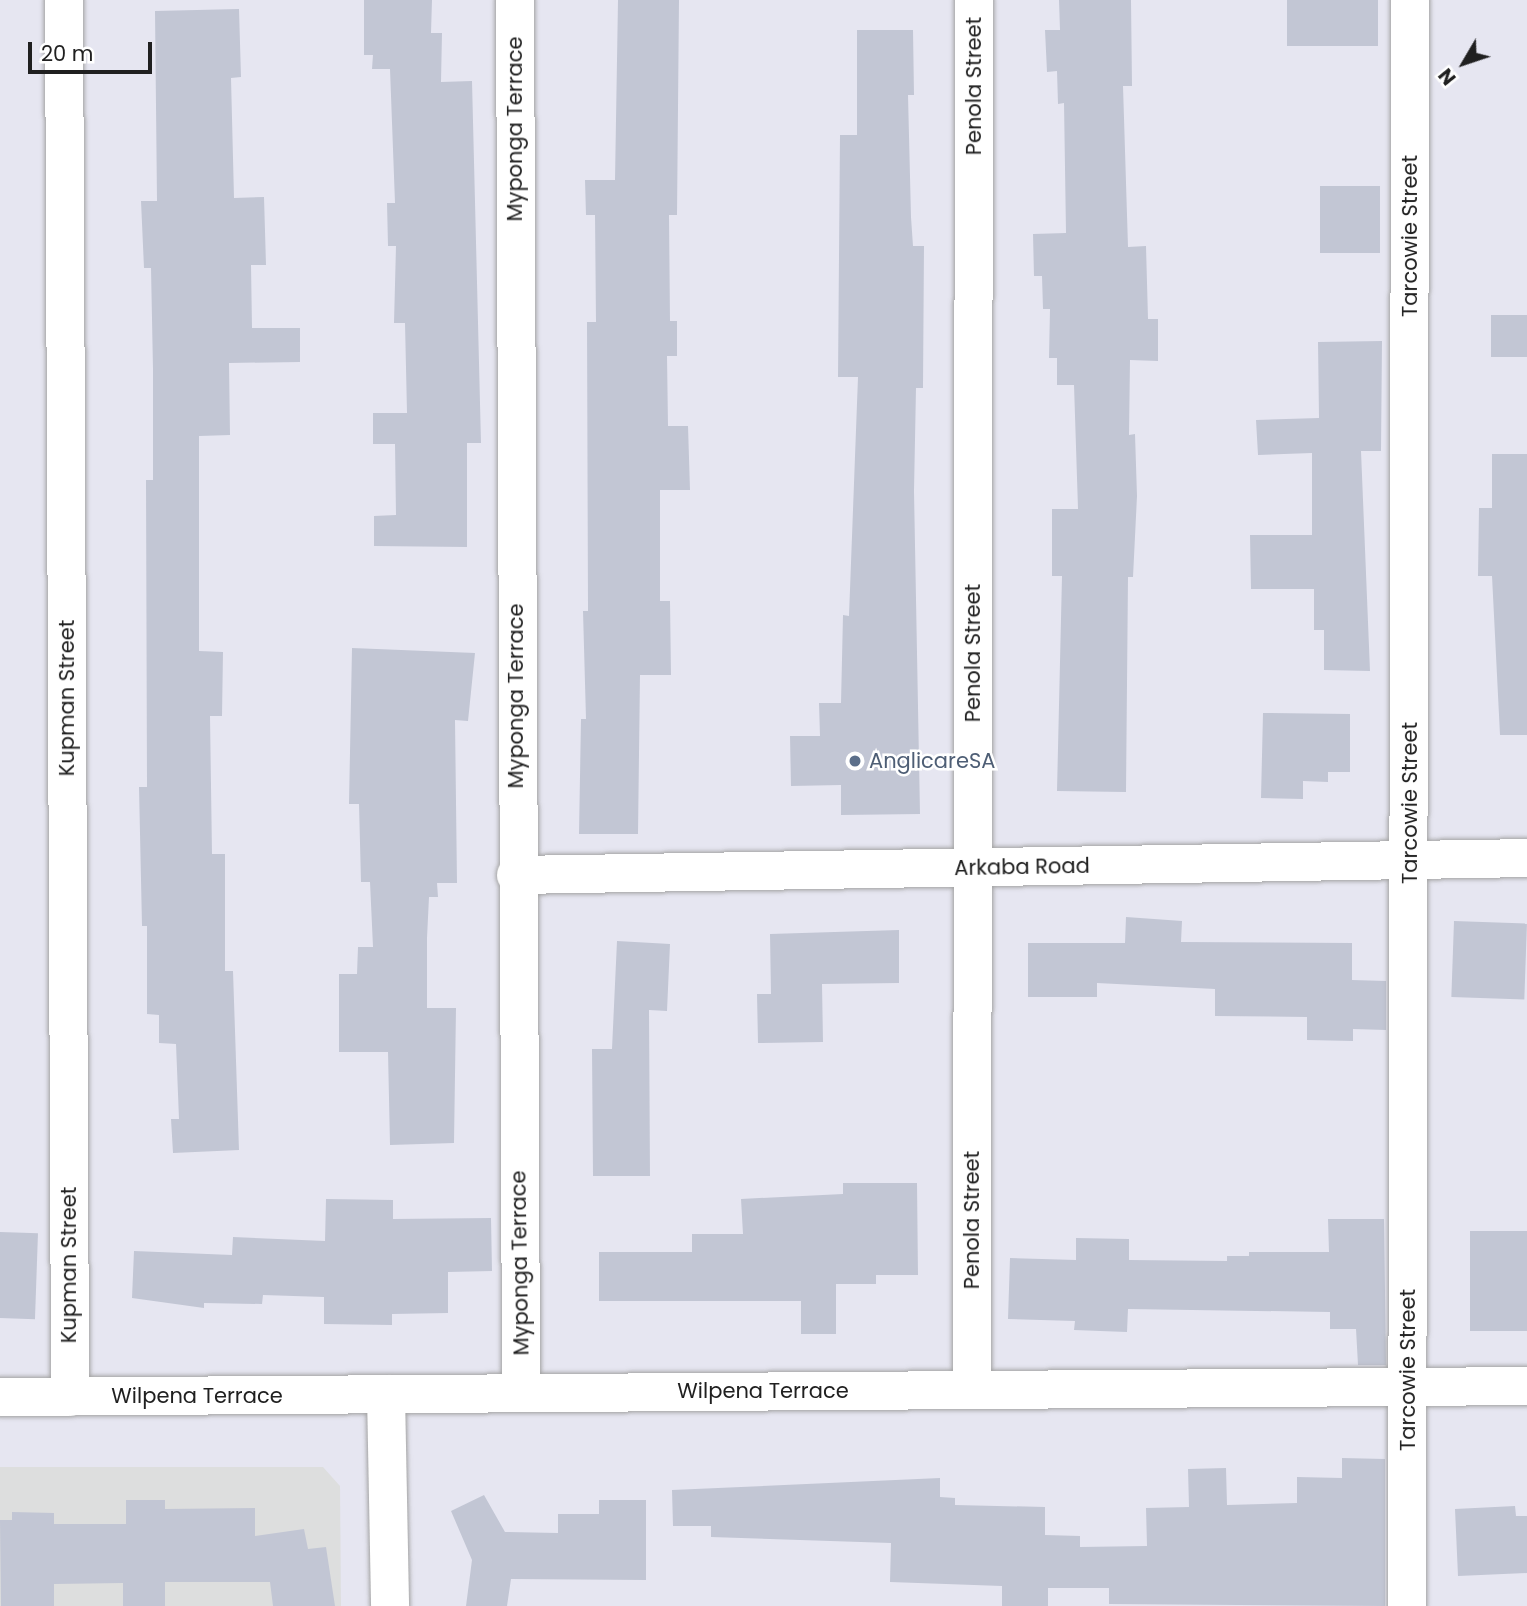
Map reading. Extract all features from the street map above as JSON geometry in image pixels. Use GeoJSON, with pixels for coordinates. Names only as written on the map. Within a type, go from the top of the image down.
{"type":"FeatureCollection","features":[{"type":"Feature","properties":{"kind":"street","name":"Kupman Street"},"geometry":{"type":"LineString","coordinates":[[64,0],[70,1397]]}},
{"type":"Feature","properties":{"kind":"street","name":"Myponga Terrace"},"geometry":{"type":"LineString","coordinates":[[515,0],[516,875],[521,1392]]}},
{"type":"Feature","properties":{"kind":"street","name":"Penola Street"},"geometry":{"type":"LineString","coordinates":[[972,1390],[974,0]]}},
{"type":"Feature","properties":{"kind":"street","name":"Tarcowie Street"},"geometry":{"type":"LineString","coordinates":[[1408,1606],[1410,0]]}},
{"type":"Feature","properties":{"kind":"street","name":"Arkaba Road"},"geometry":{"type":"LineString","coordinates":[[516,875],[1527,858]]}},
{"type":"Feature","properties":{"kind":"street","name":"Wilpena Terrace"},"geometry":{"type":"LineString","coordinates":[[0,1397],[1527,1386]]}},
{"type":"Feature","properties":{"kind":"street"},"geometry":{"type":"LineString","coordinates":[[386,1394],[390,1606]]}},
{"type":"Feature","properties":{"kind":"shaded area"},"geometry":{"type":"Polygon","coordinates":[[[0,1467],[323,1467],[340,1486],[341,1606],[0,1606],[0,1467]]]}},
{"type":"Feature","properties":{"kind":"building"},"geometry":{"type":"Polygon","coordinates":[[[364,0],[432,0],[431,33],[442,33],[441,82],[472,81],[481,443],[467,443],[467,547],[374,546],[374,516],[396,515],[395,444],[373,444],[373,413],[407,413],[405,323],[394,323],[396,246],[388,246],[387,203],[395,203],[390,69],[372,69],[373,55],[364,55],[364,0]]]}},
{"type":"Feature","properties":{"kind":"building"},"geometry":{"type":"Polygon","coordinates":[[[618,0],[679,0],[677,215],[669,215],[670,321],[677,321],[677,356],[667,356],[668,426],[688,426],[690,490],[660,490],[660,601],[670,601],[671,675],[640,675],[638,834],[579,834],[581,719],[586,719],[583,611],[588,611],[587,322],[596,322],[595,215],[586,215],[585,180],[615,180],[618,0]]]}},
{"type":"Feature","properties":{"kind":"building"},"geometry":{"type":"Polygon","coordinates":[[[1059,0],[1131,0],[1132,86],[1123,86],[1128,247],[1146,246],[1148,319],[1158,319],[1158,361],[1130,360],[1129,435],[1135,434],[1137,496],[1133,577],[1128,577],[1126,792],[1057,791],[1062,576],[1052,576],[1052,509],[1078,509],[1074,385],[1057,385],[1057,358],[1049,358],[1050,309],[1043,309],[1042,276],[1034,276],[1033,234],[1066,233],[1064,103],[1058,104],[1057,71],[1047,72],[1045,30],[1060,30],[1059,0]]]}},
{"type":"Feature","properties":{"kind":"building"},"geometry":{"type":"Polygon","coordinates":[[[1287,0],[1378,0],[1378,46],[1287,46],[1287,0]]]}},
{"type":"Feature","properties":{"kind":"building"},"geometry":{"type":"Polygon","coordinates":[[[239,9],[241,77],[231,78],[234,198],[264,197],[266,265],[251,265],[252,328],[300,328],[300,362],[229,363],[230,435],[199,436],[199,651],[223,652],[222,716],[210,716],[212,854],[225,854],[225,971],[233,971],[239,1150],[173,1153],[171,1119],[179,1119],[176,1044],[159,1043],[159,1015],[147,1014],[147,926],[142,926],[139,787],[147,787],[146,480],[153,480],[153,370],[151,268],[144,268],[141,201],[157,201],[155,11],[239,9]]]}},
{"type":"Feature","properties":{"kind":"building"},"geometry":{"type":"Polygon","coordinates":[[[857,30],[913,30],[914,95],[908,95],[911,217],[913,246],[924,246],[923,388],[916,388],[914,491],[920,814],[841,815],[841,785],[791,786],[790,736],[820,736],[819,703],[841,703],[843,615],[849,616],[858,377],[838,377],[840,135],[857,135],[857,30]]]}},
{"type":"Feature","properties":{"kind":"building"},"geometry":{"type":"Polygon","coordinates":[[[1320,186],[1380,186],[1380,253],[1320,253],[1320,186]]]}},
{"type":"Feature","properties":{"kind":"building"},"geometry":{"type":"Polygon","coordinates":[[[1491,315],[1527,315],[1527,357],[1491,357],[1491,315]]]}},
{"type":"Feature","properties":{"kind":"building"},"geometry":{"type":"Polygon","coordinates":[[[1382,341],[1381,451],[1361,451],[1370,671],[1324,670],[1324,630],[1314,630],[1314,589],[1251,589],[1250,535],[1312,535],[1312,453],[1258,455],[1256,420],[1319,418],[1318,342],[1382,341]]]}},
{"type":"Feature","properties":{"kind":"building"},"geometry":{"type":"Polygon","coordinates":[[[1492,454],[1527,454],[1527,735],[1500,735],[1492,576],[1478,576],[1479,508],[1492,508],[1492,454]]]}},
{"type":"Feature","properties":{"kind":"building"},"geometry":{"type":"Polygon","coordinates":[[[352,648],[475,653],[468,721],[455,720],[457,883],[437,883],[438,897],[429,897],[427,938],[427,1008],[456,1008],[454,1143],[390,1145],[388,1052],[339,1052],[339,974],[357,974],[358,947],[373,947],[370,882],[361,882],[359,804],[349,804],[352,648]]]}},
{"type":"Feature","properties":{"kind":"building"},"geometry":{"type":"Polygon","coordinates":[[[1263,713],[1350,714],[1350,772],[1328,772],[1328,782],[1303,781],[1303,799],[1261,798],[1263,713]]]}},
{"type":"Feature","properties":{"kind":"building"},"geometry":{"type":"Polygon","coordinates":[[[1126,917],[1182,921],[1181,942],[1352,943],[1352,980],[1386,981],[1386,1030],[1353,1029],[1353,1041],[1307,1040],[1307,1017],[1215,1016],[1215,989],[1097,983],[1097,997],[1028,997],[1028,943],[1125,943],[1126,917]]]}},
{"type":"Feature","properties":{"kind":"building"},"geometry":{"type":"Polygon","coordinates":[[[1454,921],[1527,924],[1524,1000],[1451,997],[1454,921]]]}},
{"type":"Feature","properties":{"kind":"building"},"geometry":{"type":"Polygon","coordinates":[[[899,930],[899,983],[822,984],[823,1042],[758,1043],[757,994],[771,994],[770,934],[899,930]]]}},
{"type":"Feature","properties":{"kind":"building"},"geometry":{"type":"Polygon","coordinates":[[[617,941],[670,944],[667,1011],[649,1010],[650,1176],[593,1176],[592,1049],[612,1049],[617,941]]]}},
{"type":"Feature","properties":{"kind":"building"},"geometry":{"type":"Polygon","coordinates":[[[843,1183],[917,1183],[918,1275],[876,1275],[876,1284],[836,1284],[836,1334],[801,1334],[801,1301],[599,1301],[599,1252],[692,1252],[692,1234],[743,1234],[741,1199],[843,1194],[843,1183]]]}},
{"type":"Feature","properties":{"kind":"building"},"geometry":{"type":"Polygon","coordinates":[[[326,1199],[393,1200],[393,1219],[491,1218],[492,1271],[448,1272],[448,1313],[392,1314],[392,1325],[324,1324],[324,1297],[263,1295],[262,1304],[204,1303],[204,1308],[132,1298],[134,1251],[232,1255],[233,1237],[325,1241],[326,1199]]]}},
{"type":"Feature","properties":{"kind":"building"},"geometry":{"type":"Polygon","coordinates":[[[1328,1219],[1384,1219],[1386,1365],[1358,1365],[1356,1329],[1330,1329],[1330,1312],[1128,1309],[1127,1332],[1074,1330],[1075,1321],[1008,1319],[1010,1258],[1076,1260],[1076,1238],[1129,1239],[1129,1260],[1227,1261],[1227,1256],[1249,1256],[1249,1252],[1329,1252],[1328,1219]]]}},
{"type":"Feature","properties":{"kind":"building"},"geometry":{"type":"Polygon","coordinates":[[[1470,1231],[1527,1231],[1527,1331],[1470,1331],[1470,1231]]]}},
{"type":"Feature","properties":{"kind":"building"},"geometry":{"type":"Polygon","coordinates":[[[0,1232],[38,1233],[35,1319],[0,1318],[0,1232]]]}},
{"type":"Feature","properties":{"kind":"building"},"geometry":{"type":"Polygon","coordinates":[[[1342,1458],[1385,1459],[1385,1606],[1109,1604],[1109,1588],[1048,1588],[1048,1606],[1002,1606],[1002,1586],[890,1582],[891,1543],[711,1537],[711,1526],[673,1526],[672,1490],[940,1478],[940,1497],[955,1498],[955,1505],[1045,1507],[1045,1535],[1080,1536],[1080,1547],[1147,1546],[1146,1508],[1189,1507],[1188,1469],[1226,1468],[1227,1505],[1297,1503],[1297,1477],[1342,1478],[1342,1458]]]}},
{"type":"Feature","properties":{"kind":"building"},"geometry":{"type":"Polygon","coordinates":[[[484,1495],[505,1532],[558,1533],[558,1514],[599,1514],[599,1500],[646,1500],[646,1580],[511,1579],[507,1606],[466,1606],[472,1560],[451,1511],[484,1495]]]}},
{"type":"Feature","properties":{"kind":"building"},"geometry":{"type":"Polygon","coordinates":[[[126,1500],[165,1500],[165,1509],[255,1508],[255,1536],[304,1529],[308,1549],[326,1547],[335,1606],[273,1606],[270,1582],[165,1582],[165,1606],[123,1606],[123,1583],[54,1584],[54,1606],[1,1606],[0,1520],[12,1520],[12,1512],[54,1513],[54,1524],[126,1524],[126,1500]]]}},
{"type":"Feature","properties":{"kind":"building"},"geometry":{"type":"Polygon","coordinates":[[[1515,1506],[1516,1516],[1527,1516],[1527,1573],[1458,1576],[1455,1509],[1515,1506]]]}},
{"type":"Feature","properties":{"kind":"place","name":"AnglicareSA"},"geometry":{"type":"Point","coordinates":[855,761]}}]}
